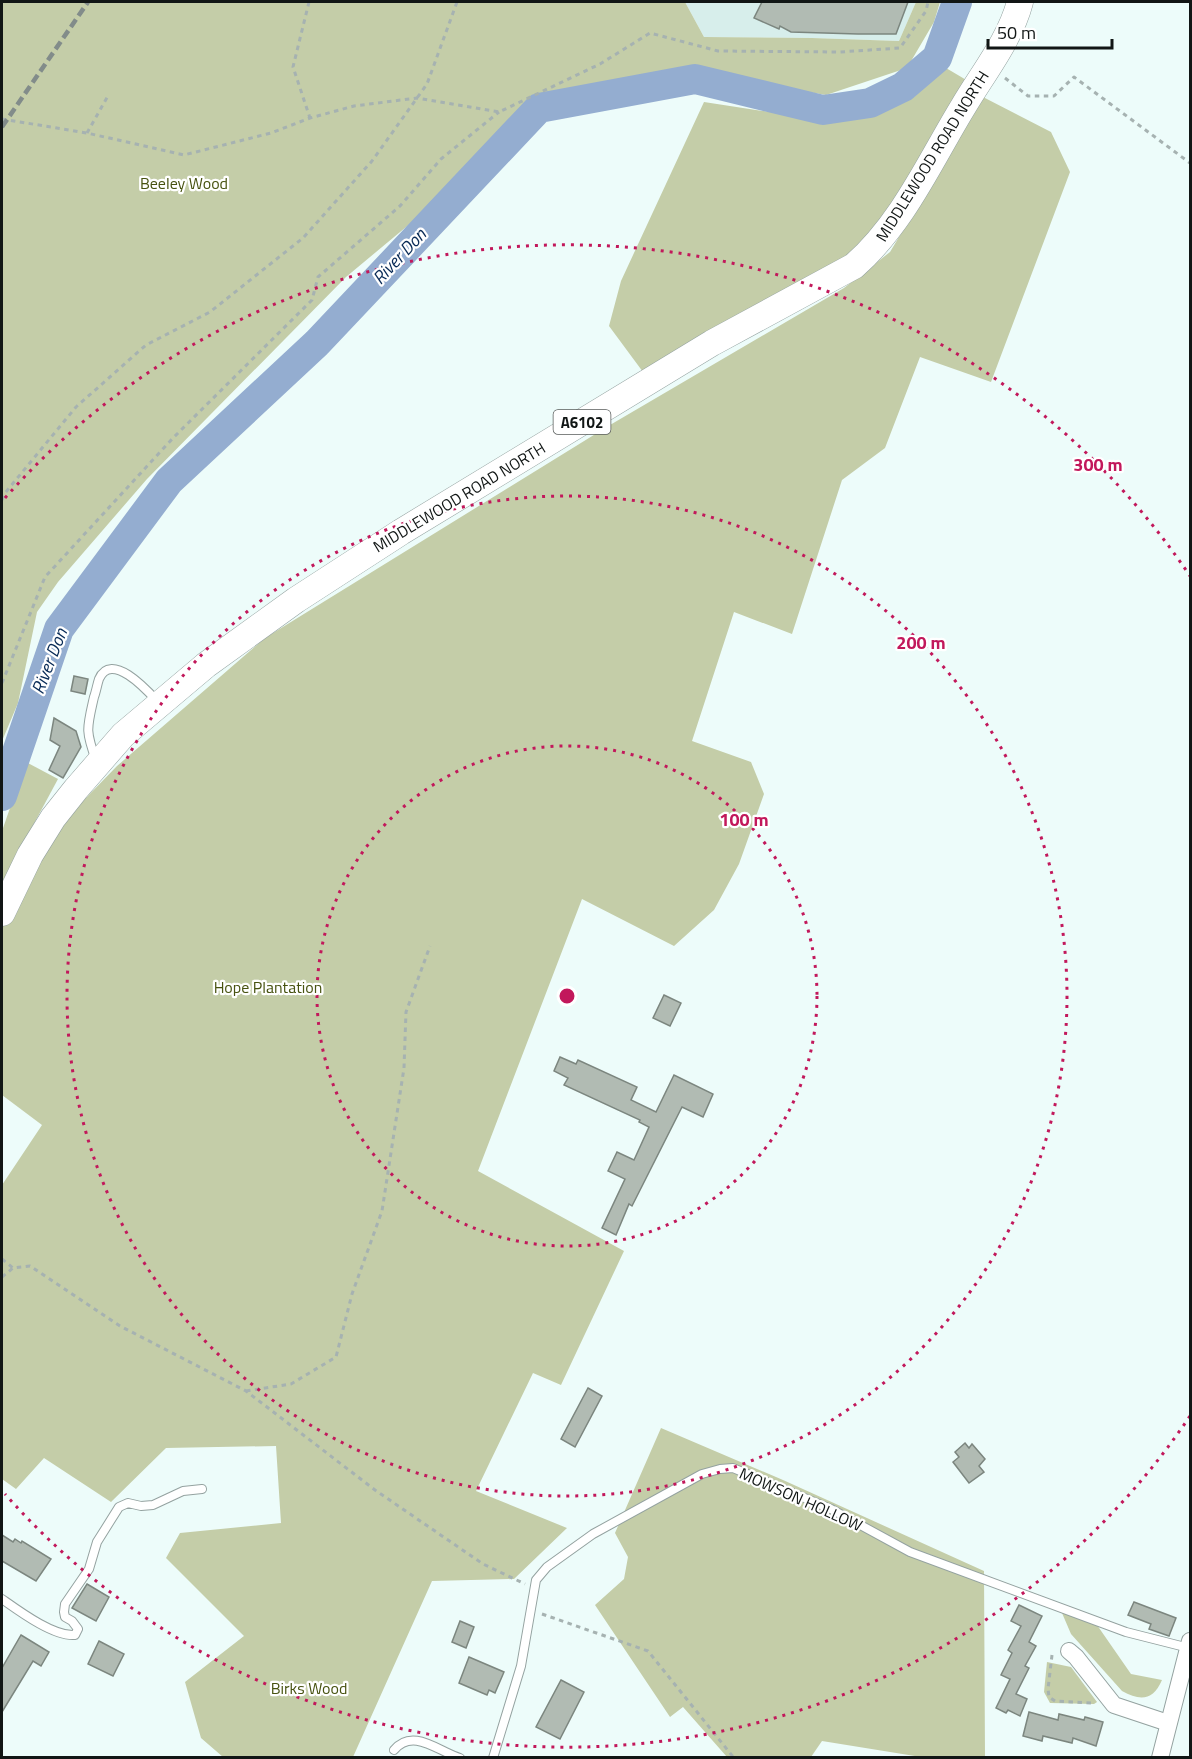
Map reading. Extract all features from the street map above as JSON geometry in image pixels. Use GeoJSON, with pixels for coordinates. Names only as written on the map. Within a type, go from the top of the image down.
{"type":"FeatureCollection","features":[{"type":"Feature","properties":{"kind":"main road","name":"MIDDLEWOOD ROAD NORTH"},"geometry":{"type":"LineString","coordinates":[[2,913],[30,855],[53,818],[76,789],[123,735],[206,665],[296,600],[401,532],[712,343],[854,266],[873,249],[894,222],[999,48],[1020,2]]}},
{"type":"Feature","properties":{"kind":"street"},"geometry":{"type":"LineString","coordinates":[[1160,1758],[1190,1645]]}},
{"type":"Feature","properties":{"kind":"street"},"geometry":{"type":"LineString","coordinates":[[1069,1651],[1114,1705],[1122,1710],[1168,1723]]}},
{"type":"Feature","properties":{"kind":"lane"},"geometry":{"type":"LineString","coordinates":[[98,763],[87,735],[87,725],[99,678],[105,671],[115,669],[123,671],[142,685],[160,704]]}},
{"type":"Feature","properties":{"kind":"lane","name":"MOWSON HOLLOW"},"geometry":{"type":"LineString","coordinates":[[493,1758],[521,1666],[536,1580],[547,1567],[593,1534],[702,1474],[720,1469],[733,1468],[831,1509],[910,1552],[1126,1632],[1190,1645]]}},
{"type":"Feature","properties":{"kind":"lane"},"geometry":{"type":"LineString","coordinates":[[2,1599],[39,1623],[68,1636],[75,1635],[78,1629],[72,1621],[65,1617],[63,1612],[65,1604],[89,1569],[96,1542],[119,1507],[128,1503],[141,1506],[153,1504],[183,1491],[202,1489]]}},
{"type":"Feature","properties":{"kind":"lane"},"geometry":{"type":"LineString","coordinates":[[394,1750],[399,1743],[412,1740],[430,1744],[460,1758]]}},
{"type":"Feature","properties":{"kind":"path"},"geometry":{"type":"LineString","coordinates":[[309,2],[293,67],[310,118]]}},
{"type":"Feature","properties":{"kind":"path"},"geometry":{"type":"LineString","coordinates":[[2,500],[5,493],[76,407],[146,345],[210,312],[303,238],[372,161],[427,84],[457,2]]}},
{"type":"Feature","properties":{"kind":"path"},"geometry":{"type":"LineString","coordinates":[[2,683],[45,577],[173,438],[312,300],[318,277],[400,206],[441,159],[499,112],[600,64],[650,33],[718,51],[840,52],[900,48],[926,11],[928,2]]}},
{"type":"Feature","properties":{"kind":"path"},"geometry":{"type":"LineString","coordinates":[[999,48],[1003,77],[1028,96],[1054,96],[1074,77],[1191,163]]}},
{"type":"Feature","properties":{"kind":"path"},"geometry":{"type":"LineString","coordinates":[[87,133],[109,94]]}},
{"type":"Feature","properties":{"kind":"path"},"geometry":{"type":"LineString","coordinates":[[2,119],[87,133],[184,155],[271,133],[310,118],[354,106],[417,98],[499,112]]}},
{"type":"Feature","properties":{"kind":"path"},"geometry":{"type":"LineString","coordinates":[[246,1391],[291,1384],[336,1357],[352,1294],[382,1211],[404,1068],[406,1012],[430,946]]}},
{"type":"Feature","properties":{"kind":"path"},"geometry":{"type":"LineString","coordinates":[[2,1259],[13,1268]]}},
{"type":"Feature","properties":{"kind":"path"},"geometry":{"type":"LineString","coordinates":[[2,1278],[13,1268],[30,1266],[120,1326],[246,1391],[404,1510],[483,1564],[533,1588],[542,1614],[648,1651],[734,1758]]}},
{"type":"Feature","properties":{"kind":"path"},"geometry":{"type":"LineString","coordinates":[[1069,1651],[1063,1643],[1053,1645],[1049,1696],[1055,1701],[1092,1703],[1107,1698]]}},
{"type":"Feature","properties":{"kind":"shaded area"},"geometry":{"type":"Polygon","coordinates":[[[685,2],[916,2],[899,41],[704,37],[685,2]]]}},
{"type":"Feature","properties":{"kind":"green space","name":"Beeley Wood"},"geometry":{"type":"Polygon","coordinates":[[[2,2],[685,2],[704,37],[899,41],[916,2],[940,2],[934,22],[907,68],[826,95],[739,80],[594,88],[501,148],[346,277],[147,479],[58,582],[37,612],[18,703],[2,741],[2,2]]]}},
{"type":"Feature","properties":{"kind":"green space"},"geometry":{"type":"Polygon","coordinates":[[[946,68],[968,81],[873,234],[849,256],[643,372],[609,326],[621,281],[704,102],[835,122],[868,115],[915,96],[946,68]]]}},
{"type":"Feature","properties":{"kind":"green space","name":"Hope Plantation"},"geometry":{"type":"Polygon","coordinates":[[[983,97],[1051,132],[1070,172],[991,382],[920,357],[885,448],[842,480],[792,634],[734,612],[692,741],[751,762],[764,794],[739,864],[714,910],[674,946],[582,899],[478,1171],[624,1251],[561,1385],[533,1373],[476,1491],[567,1528],[514,1579],[432,1581],[353,1757],[223,1757],[201,1738],[185,1682],[244,1636],[166,1558],[180,1533],[281,1523],[276,1446],[166,1448],[111,1502],[44,1458],[16,1489],[2,1479],[2,1185],[42,1125],[2,1095],[2,928],[49,836],[117,766],[265,638],[610,425],[844,288],[890,252],[983,97]]]}},
{"type":"Feature","properties":{"kind":"green space"},"geometry":{"type":"Polygon","coordinates":[[[26,762],[58,779],[2,883],[2,831],[26,762]]]}},
{"type":"Feature","properties":{"kind":"green space"},"geometry":{"type":"Polygon","coordinates":[[[661,1428],[783,1480],[984,1571],[985,1757],[921,1757],[822,1741],[811,1757],[727,1757],[683,1707],[670,1717],[595,1605],[624,1579],[628,1557],[615,1533],[661,1428]]]}},
{"type":"Feature","properties":{"kind":"green space"},"geometry":{"type":"Polygon","coordinates":[[[1075,1608],[1097,1625],[1131,1674],[1162,1680],[1154,1692],[1140,1697],[1122,1691],[1071,1634],[1062,1613],[1075,1608]]]}},
{"type":"Feature","properties":{"kind":"green space"},"geometry":{"type":"Polygon","coordinates":[[[1047,1662],[1071,1667],[1097,1702],[1094,1704],[1050,1703],[1044,1692],[1047,1662]]]}},
{"type":"Feature","properties":{"kind":"building"},"geometry":{"type":"Polygon","coordinates":[[[762,2],[908,2],[896,34],[858,34],[791,32],[780,26],[779,29],[754,18],[762,2]]]}},
{"type":"Feature","properties":{"kind":"building"},"geometry":{"type":"Polygon","coordinates":[[[74,676],[88,679],[85,694],[71,691],[74,676]]]}},
{"type":"Feature","properties":{"kind":"building"},"geometry":{"type":"Polygon","coordinates":[[[54,718],[76,731],[81,747],[63,778],[49,770],[60,746],[50,740],[54,718]]]}},
{"type":"Feature","properties":{"kind":"building"},"geometry":{"type":"Polygon","coordinates":[[[664,995],[681,1003],[670,1026],[653,1018],[664,995]]]}},
{"type":"Feature","properties":{"kind":"building"},"geometry":{"type":"Polygon","coordinates":[[[560,1057],[576,1064],[578,1060],[637,1087],[631,1100],[656,1112],[674,1075],[713,1094],[703,1117],[682,1107],[632,1206],[629,1204],[616,1235],[602,1228],[625,1179],[608,1171],[617,1152],[634,1160],[649,1127],[639,1122],[640,1120],[564,1085],[568,1078],[554,1071],[560,1057]]]}},
{"type":"Feature","properties":{"kind":"building"},"geometry":{"type":"Polygon","coordinates":[[[588,1388],[602,1396],[575,1447],[561,1439],[588,1388]]]}},
{"type":"Feature","properties":{"kind":"building"},"geometry":{"type":"Polygon","coordinates":[[[965,1443],[969,1448],[972,1444],[985,1459],[979,1466],[984,1472],[969,1483],[953,1462],[959,1457],[955,1452],[965,1443]]]}},
{"type":"Feature","properties":{"kind":"building"},"geometry":{"type":"Polygon","coordinates":[[[2,1535],[13,1542],[15,1539],[21,1543],[22,1541],[51,1559],[36,1581],[2,1561],[2,1535]]]}},
{"type":"Feature","properties":{"kind":"building"},"geometry":{"type":"Polygon","coordinates":[[[87,1584],[109,1597],[96,1621],[72,1608],[87,1584]]]}},
{"type":"Feature","properties":{"kind":"building"},"geometry":{"type":"Polygon","coordinates":[[[1134,1602],[1176,1618],[1169,1636],[1149,1629],[1151,1624],[1128,1615],[1134,1602]]]}},
{"type":"Feature","properties":{"kind":"building"},"geometry":{"type":"Polygon","coordinates":[[[1019,1605],[1042,1616],[1029,1642],[1036,1646],[1025,1666],[1029,1668],[1016,1694],[1027,1699],[1020,1716],[1008,1710],[1006,1713],[996,1708],[1010,1679],[1001,1675],[1012,1653],[1008,1650],[1021,1626],[1011,1621],[1019,1605]]]}},
{"type":"Feature","properties":{"kind":"building"},"geometry":{"type":"Polygon","coordinates":[[[460,1621],[474,1627],[466,1648],[452,1642],[460,1621]]]}},
{"type":"Feature","properties":{"kind":"building"},"geometry":{"type":"Polygon","coordinates":[[[21,1635],[49,1652],[41,1666],[33,1661],[2,1712],[2,1668],[21,1635]]]}},
{"type":"Feature","properties":{"kind":"building"},"geometry":{"type":"Polygon","coordinates":[[[99,1641],[124,1654],[113,1676],[88,1664],[99,1641]]]}},
{"type":"Feature","properties":{"kind":"building"},"geometry":{"type":"Polygon","coordinates":[[[469,1657],[504,1672],[495,1693],[489,1690],[487,1695],[459,1683],[469,1657]]]}},
{"type":"Feature","properties":{"kind":"building"},"geometry":{"type":"Polygon","coordinates":[[[561,1680],[584,1692],[560,1739],[536,1727],[561,1680]]]}},
{"type":"Feature","properties":{"kind":"building"},"geometry":{"type":"Polygon","coordinates":[[[1029,1712],[1058,1720],[1059,1714],[1103,1722],[1096,1746],[1073,1738],[1072,1743],[1043,1736],[1042,1741],[1023,1736],[1029,1712]]]}},
{"type":"Feature","properties":{"kind":"waterway","name":"River Don"},"geometry":{"type":"LineString","coordinates":[[2,796],[59,629],[169,481],[317,343],[539,108],[695,79],[823,110],[870,103],[903,87],[937,58],[957,2]]}},
{"type":"Feature","properties":{"kind":"railway"},"geometry":{"type":"LineString","coordinates":[[2,127],[88,2]]}},
{"type":"Feature","properties":{"kind":"park label","name":"Birks Wood"},"geometry":{"type":"Point","coordinates":[309,1688]}}]}
